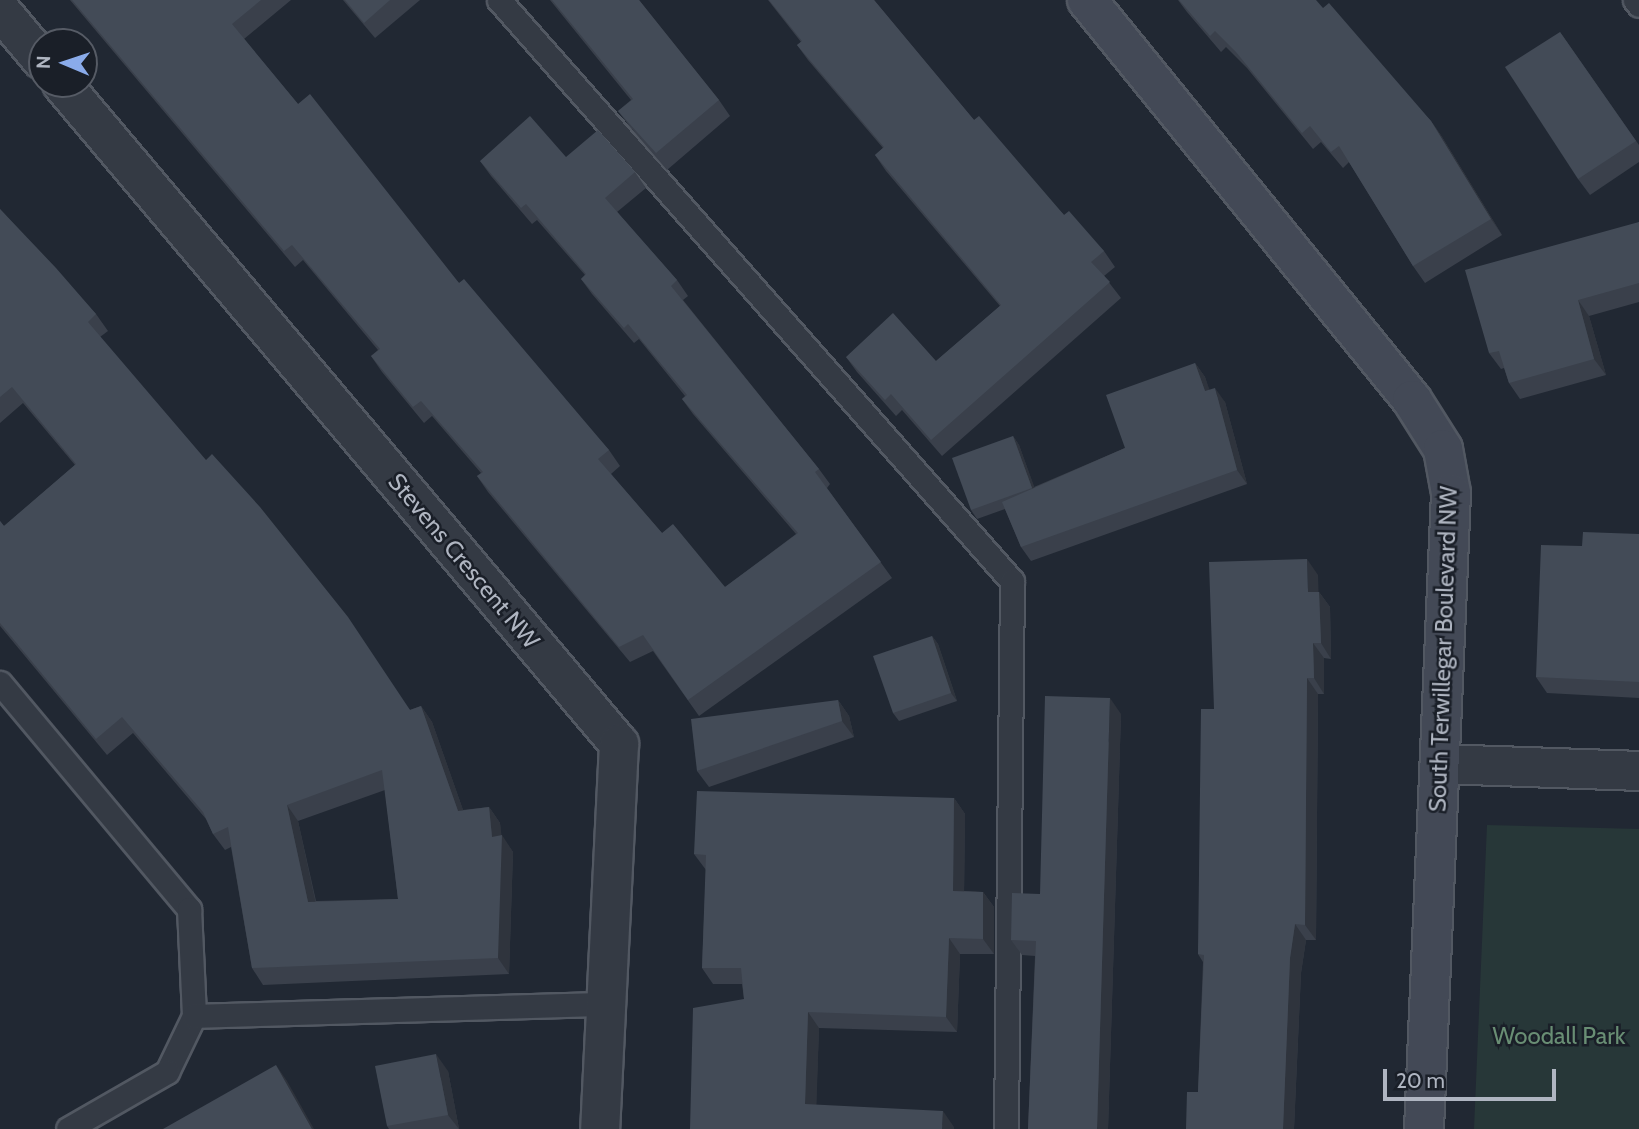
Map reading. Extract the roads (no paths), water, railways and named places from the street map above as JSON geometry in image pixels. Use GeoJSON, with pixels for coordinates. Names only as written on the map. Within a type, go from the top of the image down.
{"type":"FeatureCollection","features":[{"type":"Feature","properties":{"kind":"street","name":"South Terwillegar Boulevard NW"},"geometry":{"type":"LineString","coordinates":[[1087,0],[1412,400],[1443,449],[1451,493],[1424,1129]]}},
{"type":"Feature","properties":{"kind":"street"},"geometry":{"type":"LineString","coordinates":[[0,10],[28,43]]}},
{"type":"Feature","properties":{"kind":"street","name":"Stevens Crescent NW"},"geometry":{"type":"LineString","coordinates":[[74,98],[618,744],[600,1129]]}},
{"type":"Feature","properties":{"kind":"street"},"geometry":{"type":"LineString","coordinates":[[1440,764],[1639,771]]}},
{"type":"Feature","properties":{"kind":"lane"},"geometry":{"type":"LineString","coordinates":[[499,0],[1012,581],[1006,1129]]}},
{"type":"Feature","properties":{"kind":"lane"},"geometry":{"type":"LineString","coordinates":[[1634,0],[1639,5]]}},
{"type":"Feature","properties":{"kind":"lane"},"geometry":{"type":"LineString","coordinates":[[0,683],[189,909],[194,1016],[167,1072],[68,1129]]}},
{"type":"Feature","properties":{"kind":"lane"},"geometry":{"type":"LineString","coordinates":[[194,1016],[605,1004]]}},
{"type":"Feature","properties":{"kind":"park label","name":"Woodall Park"},"geometry":{"type":"Point","coordinates":[1559,1036]}}]}
